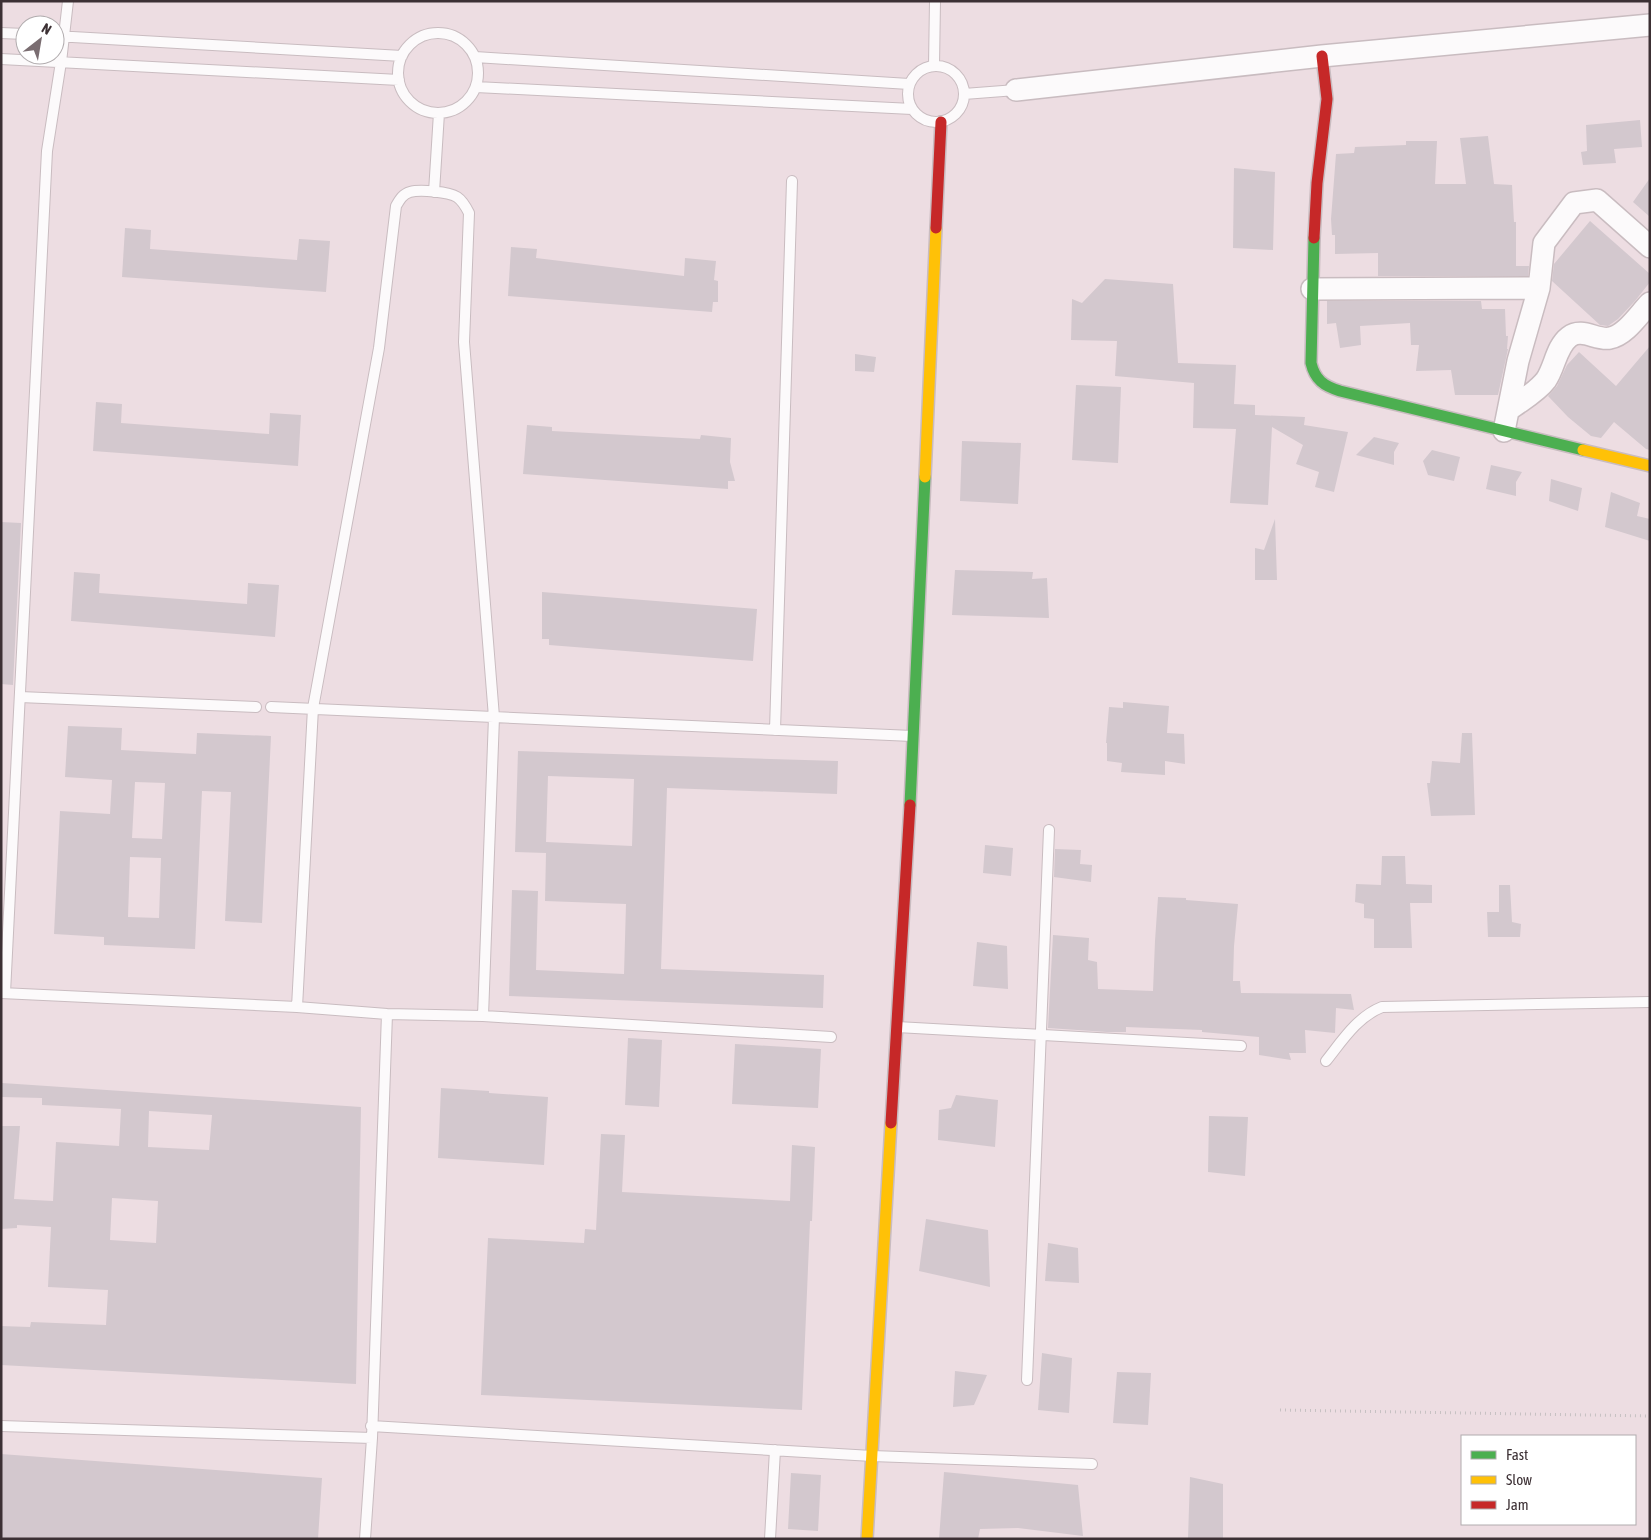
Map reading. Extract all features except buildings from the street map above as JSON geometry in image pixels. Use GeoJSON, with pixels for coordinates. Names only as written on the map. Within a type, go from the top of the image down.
{"type":"FeatureCollection","features":[{"type":"Feature","properties":{"kind":"street"},"geometry":{"type":"LineString","coordinates":[[1016,90],[1322,56],[1650,25]]}},
{"type":"Feature","properties":{"kind":"street"},"geometry":{"type":"LineString","coordinates":[[1322,56],[1327,99],[1317,183],[1311,363],[1313,374],[1319,382],[1340,391],[1650,466]]}},
{"type":"Feature","properties":{"kind":"street"},"geometry":{"type":"LineString","coordinates":[[867,1539],[914,736],[938,146],[941,122]]}},
{"type":"Feature","properties":{"kind":"street"},"geometry":{"type":"LineString","coordinates":[[1504,431],[1510,409],[1518,361],[1539,288],[1544,243],[1574,203],[1597,200],[1650,247]]}},
{"type":"Feature","properties":{"kind":"street"},"geometry":{"type":"LineString","coordinates":[[1312,289],[1539,288]]}},
{"type":"Feature","properties":{"kind":"street"},"geometry":{"type":"LineString","coordinates":[[1510,409],[1536,390],[1546,380],[1564,342],[1571,335],[1579,333],[1609,339],[1624,330],[1650,303]]}},
{"type":"Feature","properties":{"kind":"lane"},"geometry":{"type":"LineString","coordinates":[[64,15],[68,1]]}},
{"type":"Feature","properties":{"kind":"lane"},"geometry":{"type":"LineString","coordinates":[[934,66],[935,1]]}},
{"type":"Feature","properties":{"kind":"lane"},"geometry":{"type":"LineString","coordinates":[[1,33],[15,34]]}},
{"type":"Feature","properties":{"kind":"lane"},"geometry":{"type":"LineString","coordinates":[[439,34],[453,37],[470,49],[475,57],[478,77],[476,86],[465,103],[458,108],[439,114],[430,112],[413,104],[401,89],[399,64],[402,56],[415,41],[424,36],[439,34]]}},
{"type":"Feature","properties":{"kind":"lane"},"geometry":{"type":"LineString","coordinates":[[65,36],[402,56]]}},
{"type":"Feature","properties":{"kind":"lane"},"geometry":{"type":"LineString","coordinates":[[475,57],[909,84]]}},
{"type":"Feature","properties":{"kind":"lane"},"geometry":{"type":"LineString","coordinates":[[1,59],[15,60]]}},
{"type":"Feature","properties":{"kind":"lane"},"geometry":{"type":"LineString","coordinates":[[65,62],[399,80]]}},
{"type":"Feature","properties":{"kind":"lane"},"geometry":{"type":"LineString","coordinates":[[61,65],[47,151],[20,697],[3,993],[297,1007],[387,1014],[483,1016],[831,1037]]}},
{"type":"Feature","properties":{"kind":"lane"},"geometry":{"type":"LineString","coordinates":[[934,66],[952,71],[963,86],[964,94],[958,113],[950,119],[931,123],[921,119],[914,113],[909,104],[907,94],[909,84],[915,75],[924,69],[934,66]]}},
{"type":"Feature","properties":{"kind":"lane"},"geometry":{"type":"LineString","coordinates":[[476,86],[912,108]]}},
{"type":"Feature","properties":{"kind":"lane"},"geometry":{"type":"LineString","coordinates":[[964,94],[1016,90]]}},
{"type":"Feature","properties":{"kind":"lane"},"geometry":{"type":"LineString","coordinates":[[434,192],[439,114]]}},
{"type":"Feature","properties":{"kind":"lane"},"geometry":{"type":"LineString","coordinates":[[775,730],[792,181]]}},
{"type":"Feature","properties":{"kind":"lane"},"geometry":{"type":"LineString","coordinates":[[297,1007],[314,708],[379,348],[396,206],[405,194],[411,192],[434,192],[456,197],[465,206],[468,213],[464,342],[494,717],[483,1016]]}},
{"type":"Feature","properties":{"kind":"lane"},"geometry":{"type":"LineString","coordinates":[[20,697],[256,707]]}},
{"type":"Feature","properties":{"kind":"lane"},"geometry":{"type":"LineString","coordinates":[[272,707],[914,736]]}},
{"type":"Feature","properties":{"kind":"lane"},"geometry":{"type":"LineString","coordinates":[[1027,1380],[1049,830]]}},
{"type":"Feature","properties":{"kind":"lane"},"geometry":{"type":"LineString","coordinates":[[1326,1061],[1358,1022],[1369,1012],[1382,1007],[1650,1002]]}},
{"type":"Feature","properties":{"kind":"lane"},"geometry":{"type":"LineString","coordinates":[[365,1539],[372,1438],[387,1014]]}},
{"type":"Feature","properties":{"kind":"lane"},"geometry":{"type":"LineString","coordinates":[[897,1027],[1241,1046]]}},
{"type":"Feature","properties":{"kind":"lane"},"geometry":{"type":"LineString","coordinates":[[1,1426],[372,1438]]}},
{"type":"Feature","properties":{"kind":"lane"},"geometry":{"type":"LineString","coordinates":[[371,1426],[872,1456],[1092,1464]]}},
{"type":"Feature","properties":{"kind":"lane"},"geometry":{"type":"LineString","coordinates":[[770,1539],[775,1450]]}},
{"type":"Feature","properties":{"kind":"path"},"geometry":{"type":"LineString","coordinates":[[1280,1410],[1650,1416]]}},
{"type":"Feature","properties":{"kind":"traffic: fast"},"geometry":{"type":"LineString","coordinates":[[1314,238],[1311,363],[1315,374],[1321,382],[1340,391],[1583,450]]}},
{"type":"Feature","properties":{"kind":"traffic: fast"},"geometry":{"type":"LineString","coordinates":[[910,805],[925,477]]}},
{"type":"Feature","properties":{"kind":"traffic: slow"},"geometry":{"type":"LineString","coordinates":[[925,477],[936,228]]}},
{"type":"Feature","properties":{"kind":"traffic: slow"},"geometry":{"type":"LineString","coordinates":[[1583,450],[1650,466]]}},
{"type":"Feature","properties":{"kind":"traffic: slow"},"geometry":{"type":"LineString","coordinates":[[867,1539],[891,1123]]}},
{"type":"Feature","properties":{"kind":"traffic: jam"},"geometry":{"type":"LineString","coordinates":[[1314,238],[1317,183],[1327,99],[1322,56]]}},
{"type":"Feature","properties":{"kind":"traffic: jam"},"geometry":{"type":"LineString","coordinates":[[936,228],[941,122]]}},
{"type":"Feature","properties":{"kind":"traffic: jam"},"geometry":{"type":"LineString","coordinates":[[891,1123],[910,805]]}}]}
